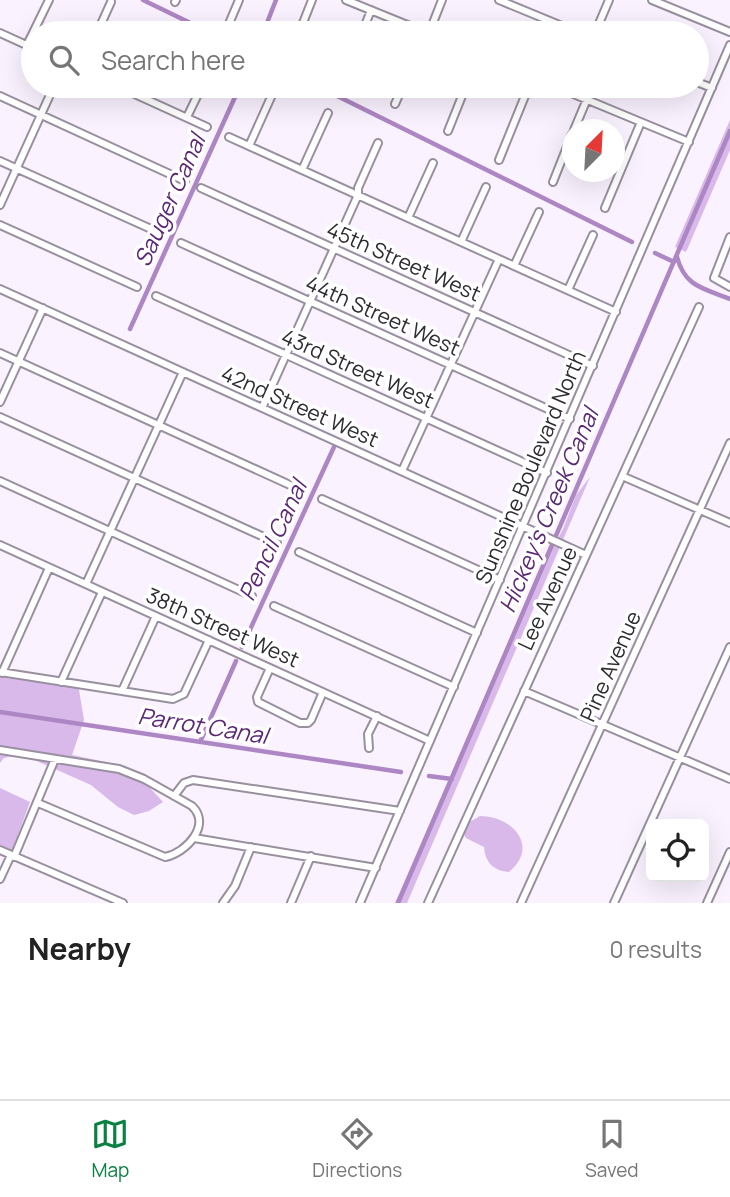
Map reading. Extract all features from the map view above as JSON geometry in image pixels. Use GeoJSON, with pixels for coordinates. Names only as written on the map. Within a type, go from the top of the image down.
{"type":"FeatureCollection","features":[{"type":"Feature","properties":{"kind":"street"},"geometry":{"type":"LineString","coordinates":[[40,21],[49,0]]}},
{"type":"Feature","properties":{"kind":"street"},"geometry":{"type":"LineString","coordinates":[[230,21],[239,0]]}},
{"type":"Feature","properties":{"kind":"street"},"geometry":{"type":"LineString","coordinates":[[304,21],[313,0]]}},
{"type":"Feature","properties":{"kind":"street"},"geometry":{"type":"LineString","coordinates":[[346,0],[398,21]]}},
{"type":"Feature","properties":{"kind":"street"},"geometry":{"type":"LineString","coordinates":[[433,21],[442,0]]}},
{"type":"Feature","properties":{"kind":"street"},"geometry":{"type":"LineString","coordinates":[[499,0],[550,21]]}},
{"type":"Feature","properties":{"kind":"street"},"geometry":{"type":"LineString","coordinates":[[600,21],[609,0]]}},
{"type":"Feature","properties":{"kind":"street"},"geometry":{"type":"LineString","coordinates":[[652,0],[703,21]]}},
{"type":"Feature","properties":{"kind":"street"},"geometry":{"type":"LineString","coordinates":[[102,21],[111,2]]}},
{"type":"Feature","properties":{"kind":"street"},"geometry":{"type":"LineString","coordinates":[[367,21],[371,10]]}},
{"type":"Feature","properties":{"kind":"street"},"geometry":{"type":"LineString","coordinates":[[709,23],[730,32]]}},
{"type":"Feature","properties":{"kind":"street"},"geometry":{"type":"LineString","coordinates":[[0,33],[21,42]]}},
{"type":"Feature","properties":{"kind":"street","name":"Sunshine Boulevard North"},"geometry":{"type":"LineString","coordinates":[[709,95],[730,45]]}},
{"type":"Feature","properties":{"kind":"street"},"geometry":{"type":"LineString","coordinates":[[0,96],[185,181]]}},
{"type":"Feature","properties":{"kind":"street"},"geometry":{"type":"LineString","coordinates":[[0,205],[48,98]]}},
{"type":"Feature","properties":{"kind":"street"},"geometry":{"type":"LineString","coordinates":[[145,98],[207,127]]}},
{"type":"Feature","properties":{"kind":"street"},"geometry":{"type":"LineString","coordinates":[[187,117],[196,98]]}},
{"type":"Feature","properties":{"kind":"street"},"geometry":{"type":"LineString","coordinates":[[249,146],[271,98]]}},
{"type":"Feature","properties":{"kind":"street"},"geometry":{"type":"LineString","coordinates":[[395,104],[398,98]]}},
{"type":"Feature","properties":{"kind":"street"},"geometry":{"type":"LineString","coordinates":[[448,131],[461,98]]}},
{"type":"Feature","properties":{"kind":"street"},"geometry":{"type":"LineString","coordinates":[[499,160],[524,98]]}},
{"type":"Feature","properties":{"kind":"street","name":"Sunshine Boulevard North"},"geometry":{"type":"LineString","coordinates":[[360,903],[708,98]]}},
{"type":"Feature","properties":{"kind":"street"},"geometry":{"type":"LineString","coordinates":[[579,119],[587,99],[689,142]]}},
{"type":"Feature","properties":{"kind":"street"},"geometry":{"type":"LineString","coordinates":[[302,170],[328,113]]}},
{"type":"Feature","properties":{"kind":"street"},"geometry":{"type":"LineString","coordinates":[[605,208],[641,122]]}},
{"type":"Feature","properties":{"kind":"street"},"geometry":{"type":"LineString","coordinates":[[229,137],[616,312]]}},
{"type":"Feature","properties":{"kind":"street"},"geometry":{"type":"LineString","coordinates":[[262,408],[358,195],[358,188],[378,143]]}},
{"type":"Feature","properties":{"kind":"street"},"geometry":{"type":"LineString","coordinates":[[553,182],[562,159]]}},
{"type":"Feature","properties":{"kind":"street"},"geometry":{"type":"LineString","coordinates":[[0,161],[160,233]]}},
{"type":"Feature","properties":{"kind":"street"},"geometry":{"type":"LineString","coordinates":[[408,218],[433,163]]}},
{"type":"Feature","properties":{"kind":"street"},"geometry":{"type":"LineString","coordinates":[[461,242],[486,187]]}},
{"type":"Feature","properties":{"kind":"street","name":"45th Street West"},"geometry":{"type":"LineString","coordinates":[[201,188],[593,366]]}},
{"type":"Feature","properties":{"kind":"street"},"geometry":{"type":"LineString","coordinates":[[514,266],[538,212]]}},
{"type":"Feature","properties":{"kind":"street"},"geometry":{"type":"LineString","coordinates":[[0,225],[137,287]]}},
{"type":"Feature","properties":{"kind":"street"},"geometry":{"type":"LineString","coordinates":[[568,290],[593,235]]}},
{"type":"Feature","properties":{"kind":"street"},"geometry":{"type":"LineString","coordinates":[[730,237],[714,278],[730,287]]}},
{"type":"Feature","properties":{"kind":"street","name":"44th Street West"},"geometry":{"type":"LineString","coordinates":[[181,243],[570,419]]}},
{"type":"Feature","properties":{"kind":"street"},"geometry":{"type":"LineString","coordinates":[[402,471],[499,259]]}},
{"type":"Feature","properties":{"kind":"street","name":"42nd Street West"},"geometry":{"type":"LineString","coordinates":[[0,289],[586,555]]}},
{"type":"Feature","properties":{"kind":"street","name":"43rd Street West"},"geometry":{"type":"LineString","coordinates":[[156,296],[547,473]]}},
{"type":"Feature","properties":{"kind":"street","name":"Lee Avenue"},"geometry":{"type":"LineString","coordinates":[[428,903],[699,307]]}},
{"type":"Feature","properties":{"kind":"street"},"geometry":{"type":"LineString","coordinates":[[0,402],[43,309]]}},
{"type":"Feature","properties":{"kind":"street"},"geometry":{"type":"LineString","coordinates":[[0,353],[301,490]]}},
{"type":"Feature","properties":{"kind":"street"},"geometry":{"type":"LineString","coordinates":[[86,584],[183,372]]}},
{"type":"Feature","properties":{"kind":"street"},"geometry":{"type":"LineString","coordinates":[[0,417],[277,543]]}},
{"type":"Feature","properties":{"kind":"street","name":"Pine Avenue"},"geometry":{"type":"LineString","coordinates":[[521,903],[730,443]]}},
{"type":"Feature","properties":{"kind":"street"},"geometry":{"type":"LineString","coordinates":[[622,476],[730,523]]}},
{"type":"Feature","properties":{"kind":"street"},"geometry":{"type":"LineString","coordinates":[[0,481],[252,596]]}},
{"type":"Feature","properties":{"kind":"street"},"geometry":{"type":"LineString","coordinates":[[322,499],[500,580]]}},
{"type":"Feature","properties":{"kind":"street","name":"38th Street West"},"geometry":{"type":"LineString","coordinates":[[0,545],[430,741]]}},
{"type":"Feature","properties":{"kind":"street"},"geometry":{"type":"LineString","coordinates":[[299,552],[477,633]]}},
{"type":"Feature","properties":{"kind":"street"},"geometry":{"type":"LineString","coordinates":[[49,568],[1,673],[173,699],[181,697],[209,640]]}},
{"type":"Feature","properties":{"kind":"street"},"geometry":{"type":"LineString","coordinates":[[61,682],[102,592]]}},
{"type":"Feature","properties":{"kind":"street"},"geometry":{"type":"LineString","coordinates":[[275,606],[454,687]]}},
{"type":"Feature","properties":{"kind":"street"},"geometry":{"type":"LineString","coordinates":[[122,691],[156,616]]}},
{"type":"Feature","properties":{"kind":"street"},"geometry":{"type":"LineString","coordinates":[[614,903],[730,647]]}},
{"type":"Feature","properties":{"kind":"street"},"geometry":{"type":"LineString","coordinates":[[270,668],[257,697],[258,702],[300,723],[308,723],[311,720],[323,692]]}},
{"type":"Feature","properties":{"kind":"street"},"geometry":{"type":"LineString","coordinates":[[524,691],[730,779]]}},
{"type":"Feature","properties":{"kind":"street"},"geometry":{"type":"LineString","coordinates":[[369,748],[367,739],[377,716]]}},
{"type":"Feature","properties":{"kind":"street"},"geometry":{"type":"LineString","coordinates":[[0,750],[119,769],[144,779],[192,806],[199,815],[194,838],[189,846],[181,852],[161,856],[38,803]]}},
{"type":"Feature","properties":{"kind":"street"},"geometry":{"type":"LineString","coordinates":[[0,878],[38,803],[55,759]]}},
{"type":"Feature","properties":{"kind":"street"},"geometry":{"type":"LineString","coordinates":[[174,796],[184,783],[193,780],[400,811]]}},
{"type":"Feature","properties":{"kind":"street"},"geometry":{"type":"LineString","coordinates":[[194,838],[376,868]]}},
{"type":"Feature","properties":{"kind":"street"},"geometry":{"type":"LineString","coordinates":[[223,903],[234,886],[251,847]]}},
{"type":"Feature","properties":{"kind":"street"},"geometry":{"type":"LineString","coordinates":[[0,850],[123,903]]}},
{"type":"Feature","properties":{"kind":"street"},"geometry":{"type":"LineString","coordinates":[[707,903],[730,852]]}},
{"type":"Feature","properties":{"kind":"street"},"geometry":{"type":"LineString","coordinates":[[291,903],[311,856]]}},
{"type":"Feature","properties":{"kind":"shaded area"},"geometry":{"type":"Polygon","coordinates":[[[730,120],[730,150],[686,252],[675,247],[730,120]]]}},
{"type":"Feature","properties":{"kind":"shaded area"},"geometry":{"type":"Polygon","coordinates":[[[590,477],[407,903],[395,903],[538,574],[563,529],[576,495],[590,477]]]}},
{"type":"Feature","properties":{"kind":"shaded area"},"geometry":{"type":"Polygon","coordinates":[[[0,675],[78,684],[84,720],[72,755],[106,762],[138,775],[163,802],[149,811],[134,815],[118,807],[91,785],[21,754],[4,758],[0,763],[0,675]]]}},
{"type":"Feature","properties":{"kind":"shaded area"},"geometry":{"type":"Polygon","coordinates":[[[0,788],[30,802],[12,851],[0,845],[0,788]]]}},
{"type":"Feature","properties":{"kind":"shaded area"},"geometry":{"type":"Polygon","coordinates":[[[480,816],[502,821],[518,834],[522,852],[509,872],[491,865],[486,858],[484,847],[466,838],[463,833],[466,824],[480,816]]]}},
{"type":"Feature","properties":{"kind":"waterway"},"geometry":{"type":"LineString","coordinates":[[143,0],[186,21]]}},
{"type":"Feature","properties":{"kind":"waterway","name":"Sauger Canal"},"geometry":{"type":"LineString","coordinates":[[268,21],[276,0]]}},
{"type":"Feature","properties":{"kind":"waterway","name":"Sauger Canal"},"geometry":{"type":"LineString","coordinates":[[130,329],[235,98]]}},
{"type":"Feature","properties":{"kind":"waterway"},"geometry":{"type":"LineString","coordinates":[[341,98],[632,242]]}},
{"type":"Feature","properties":{"kind":"waterway","name":"Hickey's Creek Canal"},"geometry":{"type":"LineString","coordinates":[[398,903],[730,131]]}},
{"type":"Feature","properties":{"kind":"waterway"},"geometry":{"type":"LineString","coordinates":[[655,253],[674,262]]}},
{"type":"Feature","properties":{"kind":"waterway"},"geometry":{"type":"LineString","coordinates":[[677,257],[680,267],[690,281],[730,299]]}},
{"type":"Feature","properties":{"kind":"waterway","name":"Pencil Canal"},"geometry":{"type":"LineString","coordinates":[[242,647],[334,447]]}},
{"type":"Feature","properties":{"kind":"waterway","name":"Pencil Canal"},"geometry":{"type":"LineString","coordinates":[[200,742],[236,661]]}},
{"type":"Feature","properties":{"kind":"waterway","name":"Parrot Canal"},"geometry":{"type":"LineString","coordinates":[[0,712],[401,772]]}},
{"type":"Feature","properties":{"kind":"waterway","name":"Parrot Canal"},"geometry":{"type":"LineString","coordinates":[[429,776],[452,779]]}}]}
